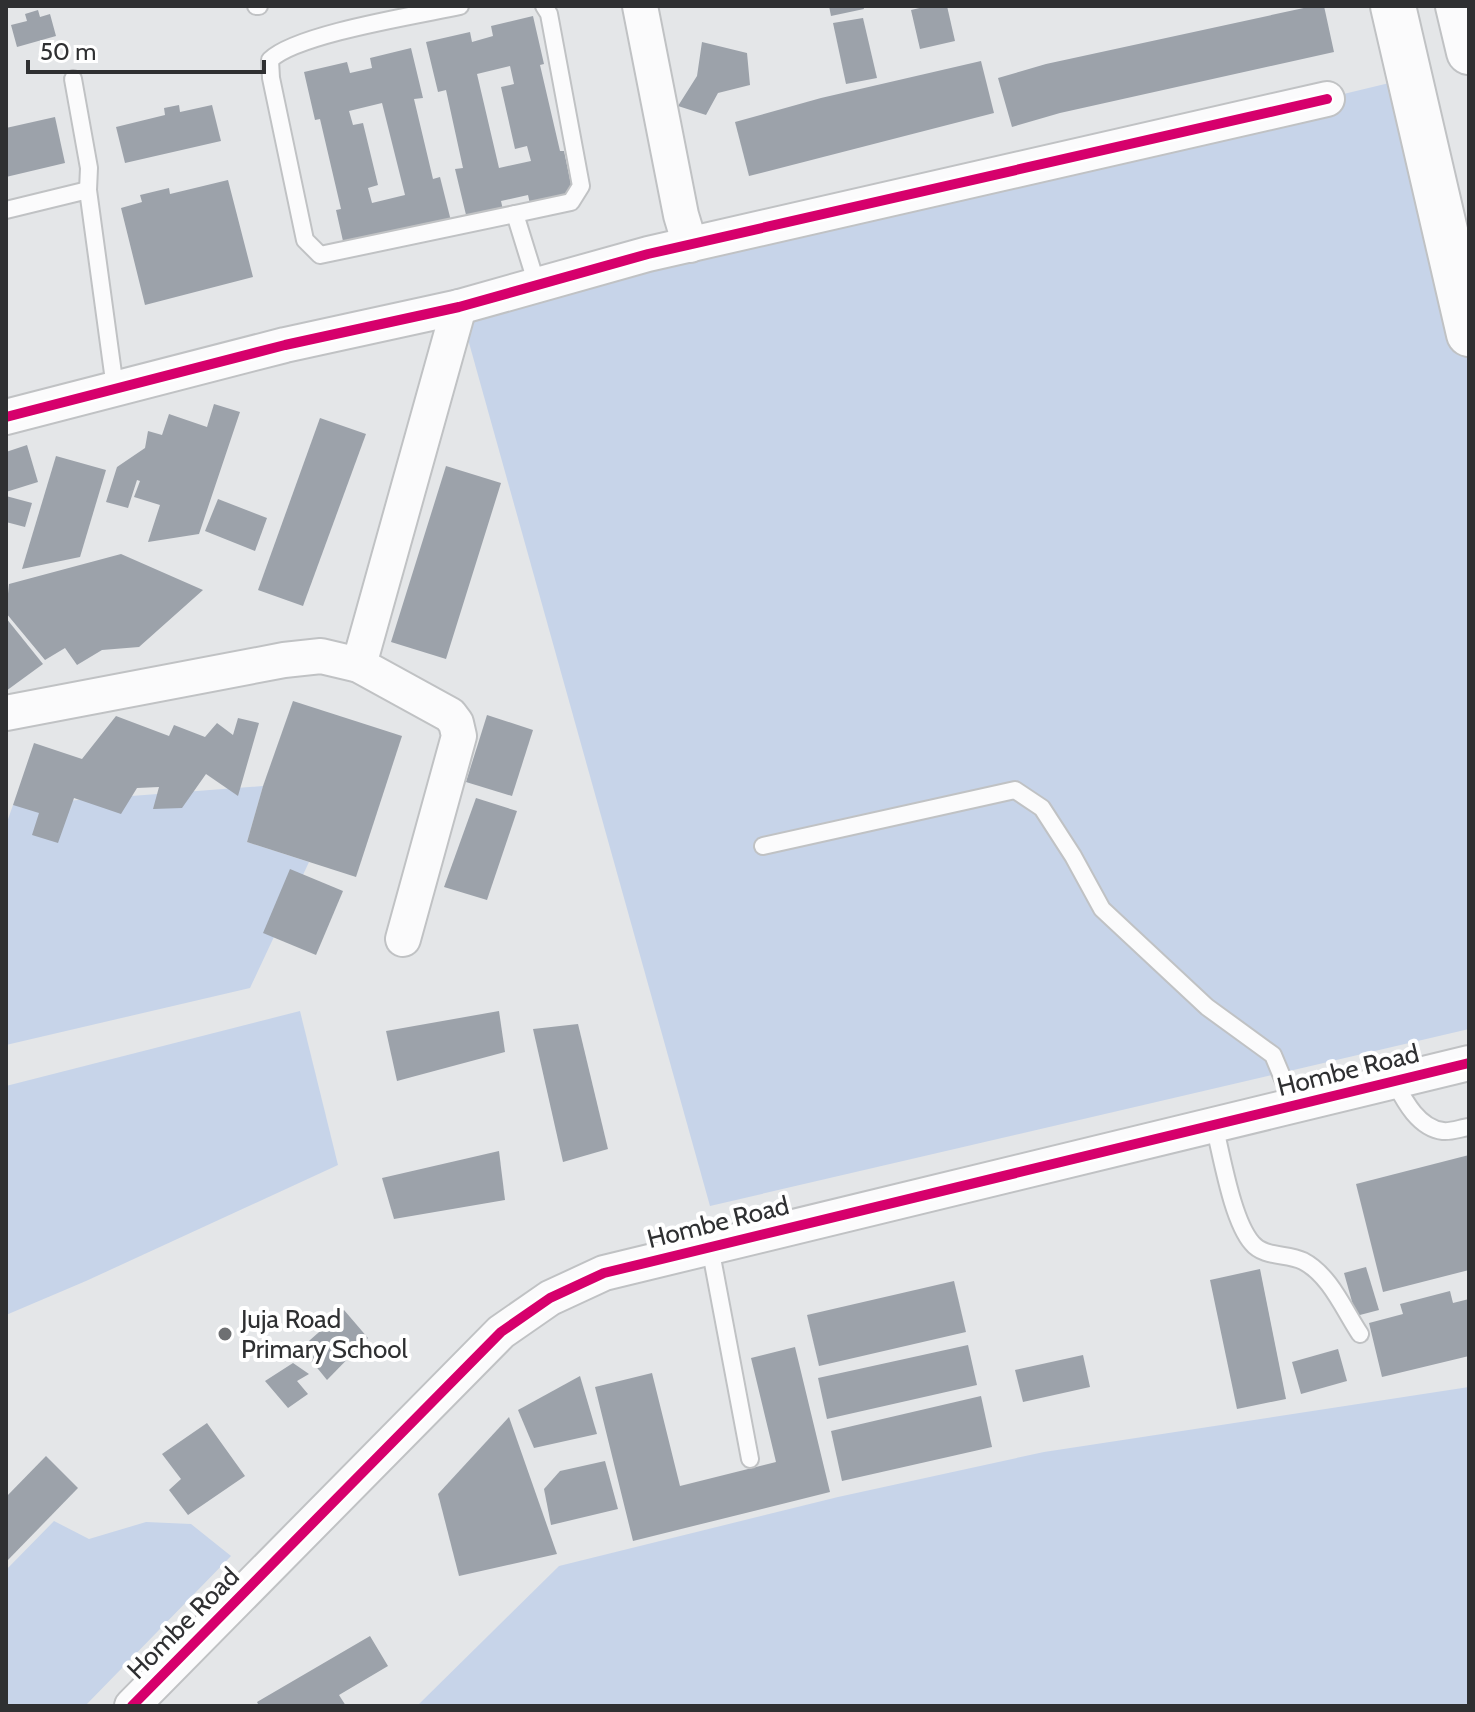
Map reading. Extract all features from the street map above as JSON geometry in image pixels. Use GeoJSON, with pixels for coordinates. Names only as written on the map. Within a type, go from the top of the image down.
{"type":"FeatureCollection","features":[{"type":"Feature","properties":{"kind":"main road"},"geometry":{"type":"LineString","coordinates":[[1393,6],[1469,334]]}},
{"type":"Feature","properties":{"kind":"main road"},"geometry":{"type":"LineString","coordinates":[[1458,6],[1469,52]]}},
{"type":"Feature","properties":{"kind":"street"},"geometry":{"type":"LineString","coordinates":[[640,6],[681,215],[690,245]]}},
{"type":"Feature","properties":{"kind":"street"},"geometry":{"type":"LineString","coordinates":[[6,417],[285,345],[459,307],[690,245],[1327,99]]}},
{"type":"Feature","properties":{"kind":"street"},"geometry":{"type":"LineString","coordinates":[[359,665],[459,307]]}},
{"type":"Feature","properties":{"kind":"street"},"geometry":{"type":"LineString","coordinates":[[6,713],[284,660],[321,656],[359,665],[450,715],[459,736],[403,939]]}},
{"type":"Feature","properties":{"kind":"street","name":"Hombe Road"},"geometry":{"type":"LineString","coordinates":[[132,1706],[501,1332],[550,1298],[604,1273],[1469,1063]]}},
{"type":"Feature","properties":{"kind":"lane"},"geometry":{"type":"LineString","coordinates":[[460,6],[309,40],[280,50],[270,60],[271,78],[305,240],[320,255],[571,202],[581,186],[549,14],[544,6]]}},
{"type":"Feature","properties":{"kind":"lane"},"geometry":{"type":"LineString","coordinates":[[73,79],[89,168],[88,190],[115,388]]}},
{"type":"Feature","properties":{"kind":"lane"},"geometry":{"type":"LineString","coordinates":[[6,210],[88,190]]}},
{"type":"Feature","properties":{"kind":"lane"},"geometry":{"type":"LineString","coordinates":[[515,214],[537,285]]}},
{"type":"Feature","properties":{"kind":"lane"},"geometry":{"type":"LineString","coordinates":[[763,846],[1015,790],[1042,808],[1102,909],[1207,1007],[1273,1055],[1294,1105]]}},
{"type":"Feature","properties":{"kind":"lane"},"geometry":{"type":"LineString","coordinates":[[1394,1081],[1405,1102],[1418,1118],[1430,1126],[1444,1131],[1469,1127]]}},
{"type":"Feature","properties":{"kind":"lane"},"geometry":{"type":"LineString","coordinates":[[1214,1125],[1237,1216],[1249,1240],[1267,1253],[1300,1260],[1320,1273],[1360,1334]]}},
{"type":"Feature","properties":{"kind":"lane"},"geometry":{"type":"LineString","coordinates":[[710,1247],[750,1459]]}},
{"type":"Feature","properties":{"kind":"shaded area"},"geometry":{"type":"Polygon","coordinates":[[[1410,78],[1469,334],[1469,1029],[710,1206],[459,307],[1410,78]]]}},
{"type":"Feature","properties":{"kind":"shaded area"},"geometry":{"type":"Polygon","coordinates":[[[263,786],[247,842],[309,862],[250,988],[6,1045],[6,825],[13,805],[263,786]]]}},
{"type":"Feature","properties":{"kind":"shaded area"},"geometry":{"type":"Polygon","coordinates":[[[300,1011],[338,1165],[6,1315],[6,1086],[300,1011]]]}},
{"type":"Feature","properties":{"kind":"shaded area"},"geometry":{"type":"Polygon","coordinates":[[[1469,1387],[1469,1706],[417,1706],[559,1566],[838,1497],[1044,1452],[1469,1387]]]}},
{"type":"Feature","properties":{"kind":"shaded area"},"geometry":{"type":"Polygon","coordinates":[[[54,1521],[89,1539],[146,1522],[191,1524],[231,1556],[85,1706],[6,1706],[6,1570],[54,1521]]]}},
{"type":"Feature","properties":{"kind":"building"},"geometry":{"type":"Polygon","coordinates":[[[829,6],[863,6],[864,9],[831,16],[829,6]]]}},
{"type":"Feature","properties":{"kind":"building"},"geometry":{"type":"Polygon","coordinates":[[[947,6],[955,41],[920,49],[911,10],[947,6]]]}},
{"type":"Feature","properties":{"kind":"building"},"geometry":{"type":"Polygon","coordinates":[[[1324,6],[1334,52],[1060,113],[1012,127],[998,78],[1046,64],[1324,6]]]}},
{"type":"Feature","properties":{"kind":"building"},"geometry":{"type":"Polygon","coordinates":[[[38,10],[40,17],[50,14],[56,36],[17,47],[11,25],[27,21],[25,14],[38,10]]]}},
{"type":"Feature","properties":{"kind":"building"},"geometry":{"type":"Polygon","coordinates":[[[533,16],[544,64],[540,65],[573,194],[530,204],[528,195],[501,201],[503,210],[467,219],[455,169],[463,168],[446,90],[438,92],[426,42],[470,32],[472,42],[493,36],[491,26],[533,16]],[[510,66],[477,74],[499,168],[531,161],[527,146],[515,149],[501,87],[514,84],[510,66]]]}},
{"type":"Feature","properties":{"kind":"building"},"geometry":{"type":"Polygon","coordinates":[[[863,18],[877,78],[846,84],[833,23],[863,18]]]}},
{"type":"Feature","properties":{"kind":"building"},"geometry":{"type":"Polygon","coordinates":[[[702,42],[747,53],[750,85],[718,93],[706,115],[678,106],[697,76],[702,42]]]}},
{"type":"Feature","properties":{"kind":"building"},"geometry":{"type":"Polygon","coordinates":[[[411,48],[423,98],[414,99],[433,179],[440,177],[452,225],[409,236],[407,228],[381,234],[383,241],[345,250],[336,210],[341,209],[320,119],[315,120],[304,72],[347,62],[350,73],[372,68],[370,58],[411,48]],[[382,103],[349,111],[353,125],[363,123],[378,185],[368,188],[372,203],[405,195],[382,103]]]}},
{"type":"Feature","properties":{"kind":"building"},"geometry":{"type":"Polygon","coordinates":[[[981,61],[994,113],[749,176],[735,122],[821,98],[981,61]]]}},
{"type":"Feature","properties":{"kind":"building"},"geometry":{"type":"Polygon","coordinates":[[[179,105],[180,112],[212,105],[221,141],[125,163],[116,127],[165,115],[164,108],[179,105]]]}},
{"type":"Feature","properties":{"kind":"building"},"geometry":{"type":"Polygon","coordinates":[[[55,117],[65,163],[6,177],[6,128],[55,117]]]}},
{"type":"Feature","properties":{"kind":"building"},"geometry":{"type":"Polygon","coordinates":[[[228,180],[253,277],[145,305],[121,208],[142,202],[140,195],[169,188],[170,194],[228,180]]]}},
{"type":"Feature","properties":{"kind":"building"},"geometry":{"type":"Polygon","coordinates":[[[214,404],[240,412],[199,534],[148,542],[160,505],[134,497],[140,481],[137,480],[128,508],[106,502],[117,467],[145,448],[148,431],[162,435],[169,414],[207,427],[214,404]]]}},
{"type":"Feature","properties":{"kind":"building"},"geometry":{"type":"Polygon","coordinates":[[[320,418],[366,434],[303,606],[258,590],[320,418]]]}},
{"type":"Feature","properties":{"kind":"building"},"geometry":{"type":"Polygon","coordinates":[[[27,445],[38,482],[6,492],[6,452],[27,445]]]}},
{"type":"Feature","properties":{"kind":"building"},"geometry":{"type":"Polygon","coordinates":[[[56,456],[106,470],[80,557],[22,569],[56,456]]]}},
{"type":"Feature","properties":{"kind":"building"},"geometry":{"type":"Polygon","coordinates":[[[446,466],[501,483],[446,659],[391,642],[446,466]]]}},
{"type":"Feature","properties":{"kind":"building"},"geometry":{"type":"Polygon","coordinates":[[[6,496],[32,503],[25,527],[6,522],[6,496]]]}},
{"type":"Feature","properties":{"kind":"building"},"geometry":{"type":"Polygon","coordinates":[[[218,499],[267,518],[255,551],[205,531],[218,499]]]}},
{"type":"Feature","properties":{"kind":"building"},"geometry":{"type":"Polygon","coordinates":[[[121,554],[203,590],[139,647],[102,650],[77,665],[65,648],[45,660],[6,613],[9,584],[121,554]]]}},
{"type":"Feature","properties":{"kind":"building"},"geometry":{"type":"Polygon","coordinates":[[[6,618],[43,664],[6,691],[6,618]]]}},
{"type":"Feature","properties":{"kind":"building"},"geometry":{"type":"Polygon","coordinates":[[[293,701],[402,736],[356,877],[247,842],[293,701]]]}},
{"type":"Feature","properties":{"kind":"building"},"geometry":{"type":"Polygon","coordinates":[[[487,715],[533,730],[512,796],[466,782],[487,715]]]}},
{"type":"Feature","properties":{"kind":"building"},"geometry":{"type":"Polygon","coordinates":[[[116,716],[169,736],[174,725],[205,737],[217,723],[233,735],[238,718],[259,723],[238,796],[206,774],[182,808],[153,809],[159,787],[137,788],[121,814],[74,798],[58,843],[32,835],[39,813],[13,805],[34,743],[82,759],[116,716]]]}},
{"type":"Feature","properties":{"kind":"building"},"geometry":{"type":"Polygon","coordinates":[[[476,798],[517,811],[487,900],[444,887],[476,798]]]}},
{"type":"Feature","properties":{"kind":"building"},"geometry":{"type":"Polygon","coordinates":[[[290,869],[343,891],[316,955],[263,933],[290,869]]]}},
{"type":"Feature","properties":{"kind":"building"},"geometry":{"type":"Polygon","coordinates":[[[499,1011],[505,1052],[397,1081],[386,1031],[499,1011]]]}},
{"type":"Feature","properties":{"kind":"building"},"geometry":{"type":"Polygon","coordinates":[[[578,1024],[608,1149],[563,1162],[533,1029],[578,1024]]]}},
{"type":"Feature","properties":{"kind":"building"},"geometry":{"type":"Polygon","coordinates":[[[499,1151],[505,1200],[394,1219],[382,1178],[499,1151]]]}},
{"type":"Feature","properties":{"kind":"building"},"geometry":{"type":"Polygon","coordinates":[[[1469,1155],[1469,1270],[1383,1292],[1356,1184],[1469,1155]]]}},
{"type":"Feature","properties":{"kind":"building"},"geometry":{"type":"Polygon","coordinates":[[[1366,1267],[1379,1310],[1356,1316],[1344,1273],[1366,1267]]]}},
{"type":"Feature","properties":{"kind":"building"},"geometry":{"type":"Polygon","coordinates":[[[1260,1269],[1286,1399],[1237,1409],[1210,1280],[1260,1269]]]}},
{"type":"Feature","properties":{"kind":"building"},"geometry":{"type":"Polygon","coordinates":[[[954,1281],[966,1332],[819,1366],[807,1315],[954,1281]]]}},
{"type":"Feature","properties":{"kind":"building"},"geometry":{"type":"Polygon","coordinates":[[[1450,1291],[1453,1303],[1469,1299],[1469,1356],[1382,1377],[1369,1323],[1403,1314],[1400,1304],[1450,1291]]]}},
{"type":"Feature","properties":{"kind":"building"},"geometry":{"type":"Polygon","coordinates":[[[344,1310],[368,1338],[327,1380],[301,1348],[344,1310]]]}},
{"type":"Feature","properties":{"kind":"building"},"geometry":{"type":"Polygon","coordinates":[[[968,1345],[977,1385],[827,1419],[818,1378],[968,1345]]]}},
{"type":"Feature","properties":{"kind":"building"},"geometry":{"type":"Polygon","coordinates":[[[795,1347],[830,1492],[633,1541],[595,1387],[652,1373],[680,1486],[776,1462],[751,1358],[795,1347]]]}},
{"type":"Feature","properties":{"kind":"building"},"geometry":{"type":"Polygon","coordinates":[[[1338,1349],[1347,1381],[1301,1394],[1292,1362],[1338,1349]]]}},
{"type":"Feature","properties":{"kind":"building"},"geometry":{"type":"Polygon","coordinates":[[[1083,1355],[1090,1387],[1023,1402],[1015,1370],[1083,1355]]]}},
{"type":"Feature","properties":{"kind":"building"},"geometry":{"type":"Polygon","coordinates":[[[293,1363],[309,1374],[297,1381],[308,1394],[288,1408],[265,1381],[293,1363]]]}},
{"type":"Feature","properties":{"kind":"building"},"geometry":{"type":"Polygon","coordinates":[[[580,1376],[597,1434],[534,1448],[518,1410],[580,1376]]]}},
{"type":"Feature","properties":{"kind":"building"},"geometry":{"type":"Polygon","coordinates":[[[981,1396],[992,1447],[842,1481],[831,1431],[981,1396]]]}},
{"type":"Feature","properties":{"kind":"building"},"geometry":{"type":"Polygon","coordinates":[[[509,1417],[557,1554],[459,1576],[438,1494],[509,1417]]]}},
{"type":"Feature","properties":{"kind":"building"},"geometry":{"type":"Polygon","coordinates":[[[207,1423],[245,1476],[188,1515],[169,1490],[181,1479],[162,1454],[207,1423]]]}},
{"type":"Feature","properties":{"kind":"building"},"geometry":{"type":"Polygon","coordinates":[[[46,1456],[78,1488],[6,1562],[6,1497],[46,1456]]]}},
{"type":"Feature","properties":{"kind":"building"},"geometry":{"type":"Polygon","coordinates":[[[605,1461],[618,1509],[551,1525],[544,1489],[560,1471],[605,1461]]]}},
{"type":"Feature","properties":{"kind":"building"},"geometry":{"type":"Polygon","coordinates":[[[370,1636],[388,1666],[339,1695],[346,1706],[259,1706],[257,1702],[370,1636]]]}},
{"type":"Feature","properties":{"kind":"cycle path"},"geometry":{"type":"LineString","coordinates":[[6,417],[285,345],[459,307],[648,254],[1327,99]]}},
{"type":"Feature","properties":{"kind":"cycle path"},"geometry":{"type":"LineString","coordinates":[[132,1706],[501,1332],[550,1298],[604,1273],[1469,1063]]}},
{"type":"Feature","properties":{"kind":"place","name":"Juja Road Primary School"},"geometry":{"type":"Point","coordinates":[225,1334]}}]}
